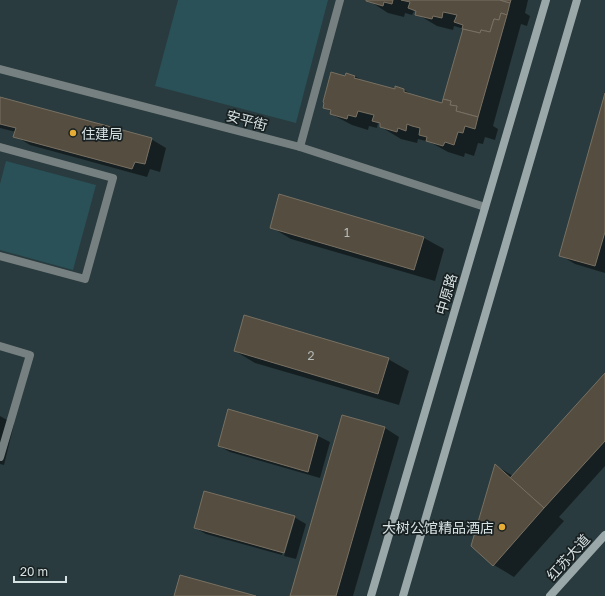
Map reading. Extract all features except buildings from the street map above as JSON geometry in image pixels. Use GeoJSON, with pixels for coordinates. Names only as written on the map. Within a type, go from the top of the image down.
{"type":"FeatureCollection","features":[{"type":"Feature","properties":{"kind":"main road","name":"中原路"},"geometry":{"type":"LineString","coordinates":[[371,596],[546,0]]}},
{"type":"Feature","properties":{"kind":"main road"},"geometry":{"type":"LineString","coordinates":[[403,596],[577,0]]}},
{"type":"Feature","properties":{"kind":"main road","name":"红苏大道"},"geometry":{"type":"LineString","coordinates":[[550,596],[605,535]]}},
{"type":"Feature","properties":{"kind":"street"},"geometry":{"type":"LineString","coordinates":[[300,147],[340,0]]}},
{"type":"Feature","properties":{"kind":"street","name":"安平街"},"geometry":{"type":"LineString","coordinates":[[0,69],[300,147],[485,207]]}},
{"type":"Feature","properties":{"kind":"street"},"geometry":{"type":"LineString","coordinates":[[0,147],[113,178],[85,279],[0,256]]}},
{"type":"Feature","properties":{"kind":"street"},"geometry":{"type":"LineString","coordinates":[[0,346],[30,355],[0,457]]}},
{"type":"Feature","properties":{"kind":"shaded area"},"geometry":{"type":"Polygon","coordinates":[[[178,0],[328,0],[296,123],[155,86],[178,0]]]}},
{"type":"Feature","properties":{"kind":"shaded area"},"geometry":{"type":"Polygon","coordinates":[[[6,161],[96,185],[73,270],[0,250],[0,184],[6,161]]]}},
{"type":"Feature","properties":{"kind":"place","name":"住建局"},"geometry":{"type":"Point","coordinates":[73,133]}},
{"type":"Feature","properties":{"kind":"place","name":"大树公馆精品酒店"},"geometry":{"type":"Point","coordinates":[502,527]}}]}
